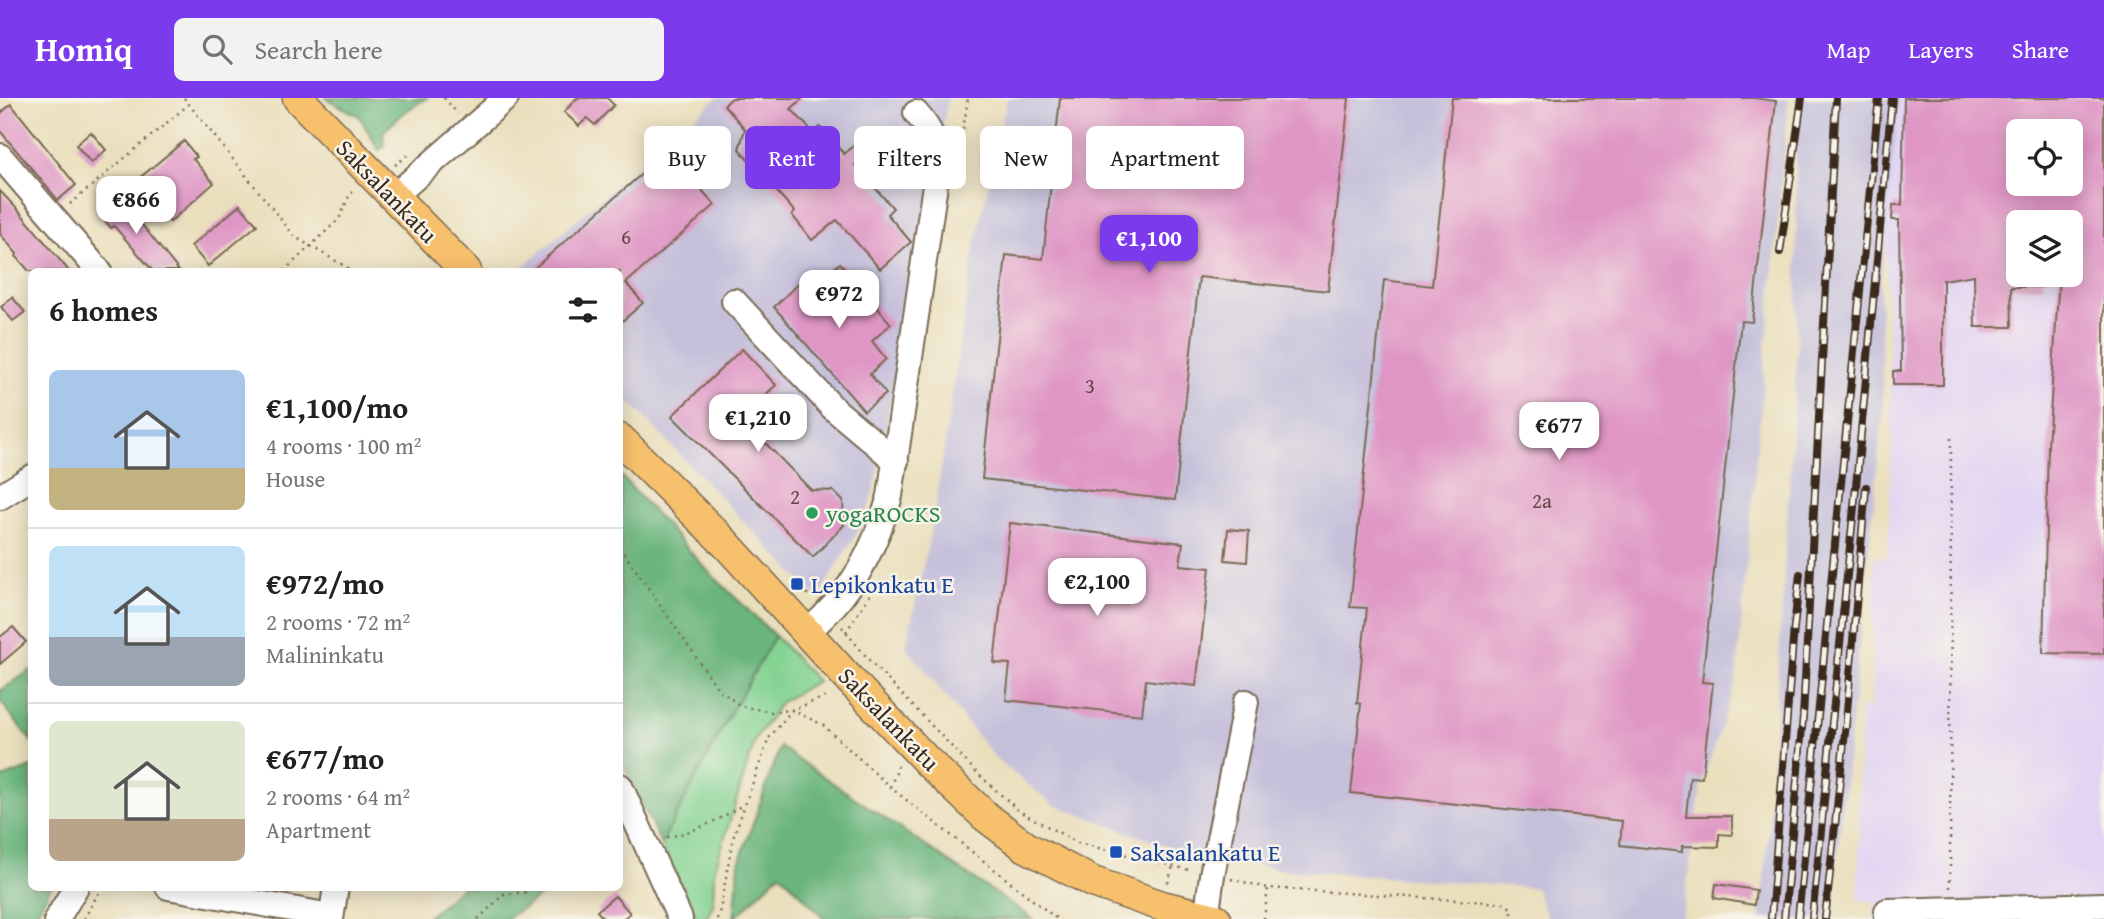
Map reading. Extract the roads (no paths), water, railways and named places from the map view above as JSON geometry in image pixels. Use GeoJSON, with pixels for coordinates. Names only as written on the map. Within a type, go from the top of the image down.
{"type":"FeatureCollection","features":[{"type":"Feature","properties":{"kind":"main road","name":"Saksalankatu"},"geometry":{"type":"LineString","coordinates":[[303,104],[463,268]]}},
{"type":"Feature","properties":{"kind":"main road","name":"Saksalankatu"},"geometry":{"type":"LineString","coordinates":[[303,104],[359,186],[435,268]]}},
{"type":"Feature","properties":{"kind":"main road","name":"Saksalankatu"},"geometry":{"type":"LineString","coordinates":[[623,443],[726,544],[818,622],[928,762],[985,816],[1026,847],[1093,882],[1162,906],[1210,918]]}},
{"type":"Feature","properties":{"kind":"street"},"geometry":{"type":"LineString","coordinates":[[393,197],[506,98]]}},
{"type":"Feature","properties":{"kind":"street"},"geometry":{"type":"LineString","coordinates":[[818,622],[864,564],[881,528],[896,461],[938,164],[931,130],[916,113]]}},
{"type":"Feature","properties":{"kind":"street"},"geometry":{"type":"LineString","coordinates":[[0,156],[96,268]]}},
{"type":"Feature","properties":{"kind":"street"},"geometry":{"type":"LineString","coordinates":[[734,301],[833,408],[896,461]]}},
{"type":"Feature","properties":{"kind":"street"},"geometry":{"type":"LineString","coordinates":[[0,497],[28,480]]}},
{"type":"Feature","properties":{"kind":"street"},"geometry":{"type":"LineString","coordinates":[[1210,918],[1212,875],[1246,702]]}},
{"type":"Feature","properties":{"kind":"street"},"geometry":{"type":"LineString","coordinates":[[623,793],[680,919]]}},
{"type":"Feature","properties":{"kind":"street"},"geometry":{"type":"LineString","coordinates":[[58,919],[74,891]]}},
{"type":"Feature","properties":{"kind":"street"},"geometry":{"type":"LineString","coordinates":[[214,891],[271,896],[331,917],[335,891]]}},
{"type":"Feature","properties":{"kind":"street"},"geometry":{"type":"LineString","coordinates":[[1887,919],[1887,911],[2104,905]]}},
{"type":"Feature","properties":{"kind":"railway"},"geometry":{"type":"LineString","coordinates":[[1780,252],[1802,98]]}},
{"type":"Feature","properties":{"kind":"railway"},"geometry":{"type":"LineString","coordinates":[[1784,919],[1803,717],[1836,98]]}},
{"type":"Feature","properties":{"kind":"railway"},"geometry":{"type":"LineString","coordinates":[[1798,919],[1879,98]]}},
{"type":"Feature","properties":{"kind":"railway"},"geometry":{"type":"LineString","coordinates":[[1812,919],[1892,98]]}},
{"type":"Feature","properties":{"kind":"railway"},"geometry":{"type":"LineString","coordinates":[[1825,919],[1846,723],[1866,487]]}},
{"type":"Feature","properties":{"kind":"railway"},"geometry":{"type":"LineString","coordinates":[[1771,919],[1800,574]]}},
{"type":"Feature","properties":{"kind":"place","name":"yogaROCKS"},"geometry":{"type":"Point","coordinates":[812,513]}},
{"type":"Feature","properties":{"kind":"place","name":"Lepikonkatu E"},"geometry":{"type":"Point","coordinates":[797,584]}},
{"type":"Feature","properties":{"kind":"place","name":"Saksalankatu E"},"geometry":{"type":"Point","coordinates":[1116,852]}}]}
